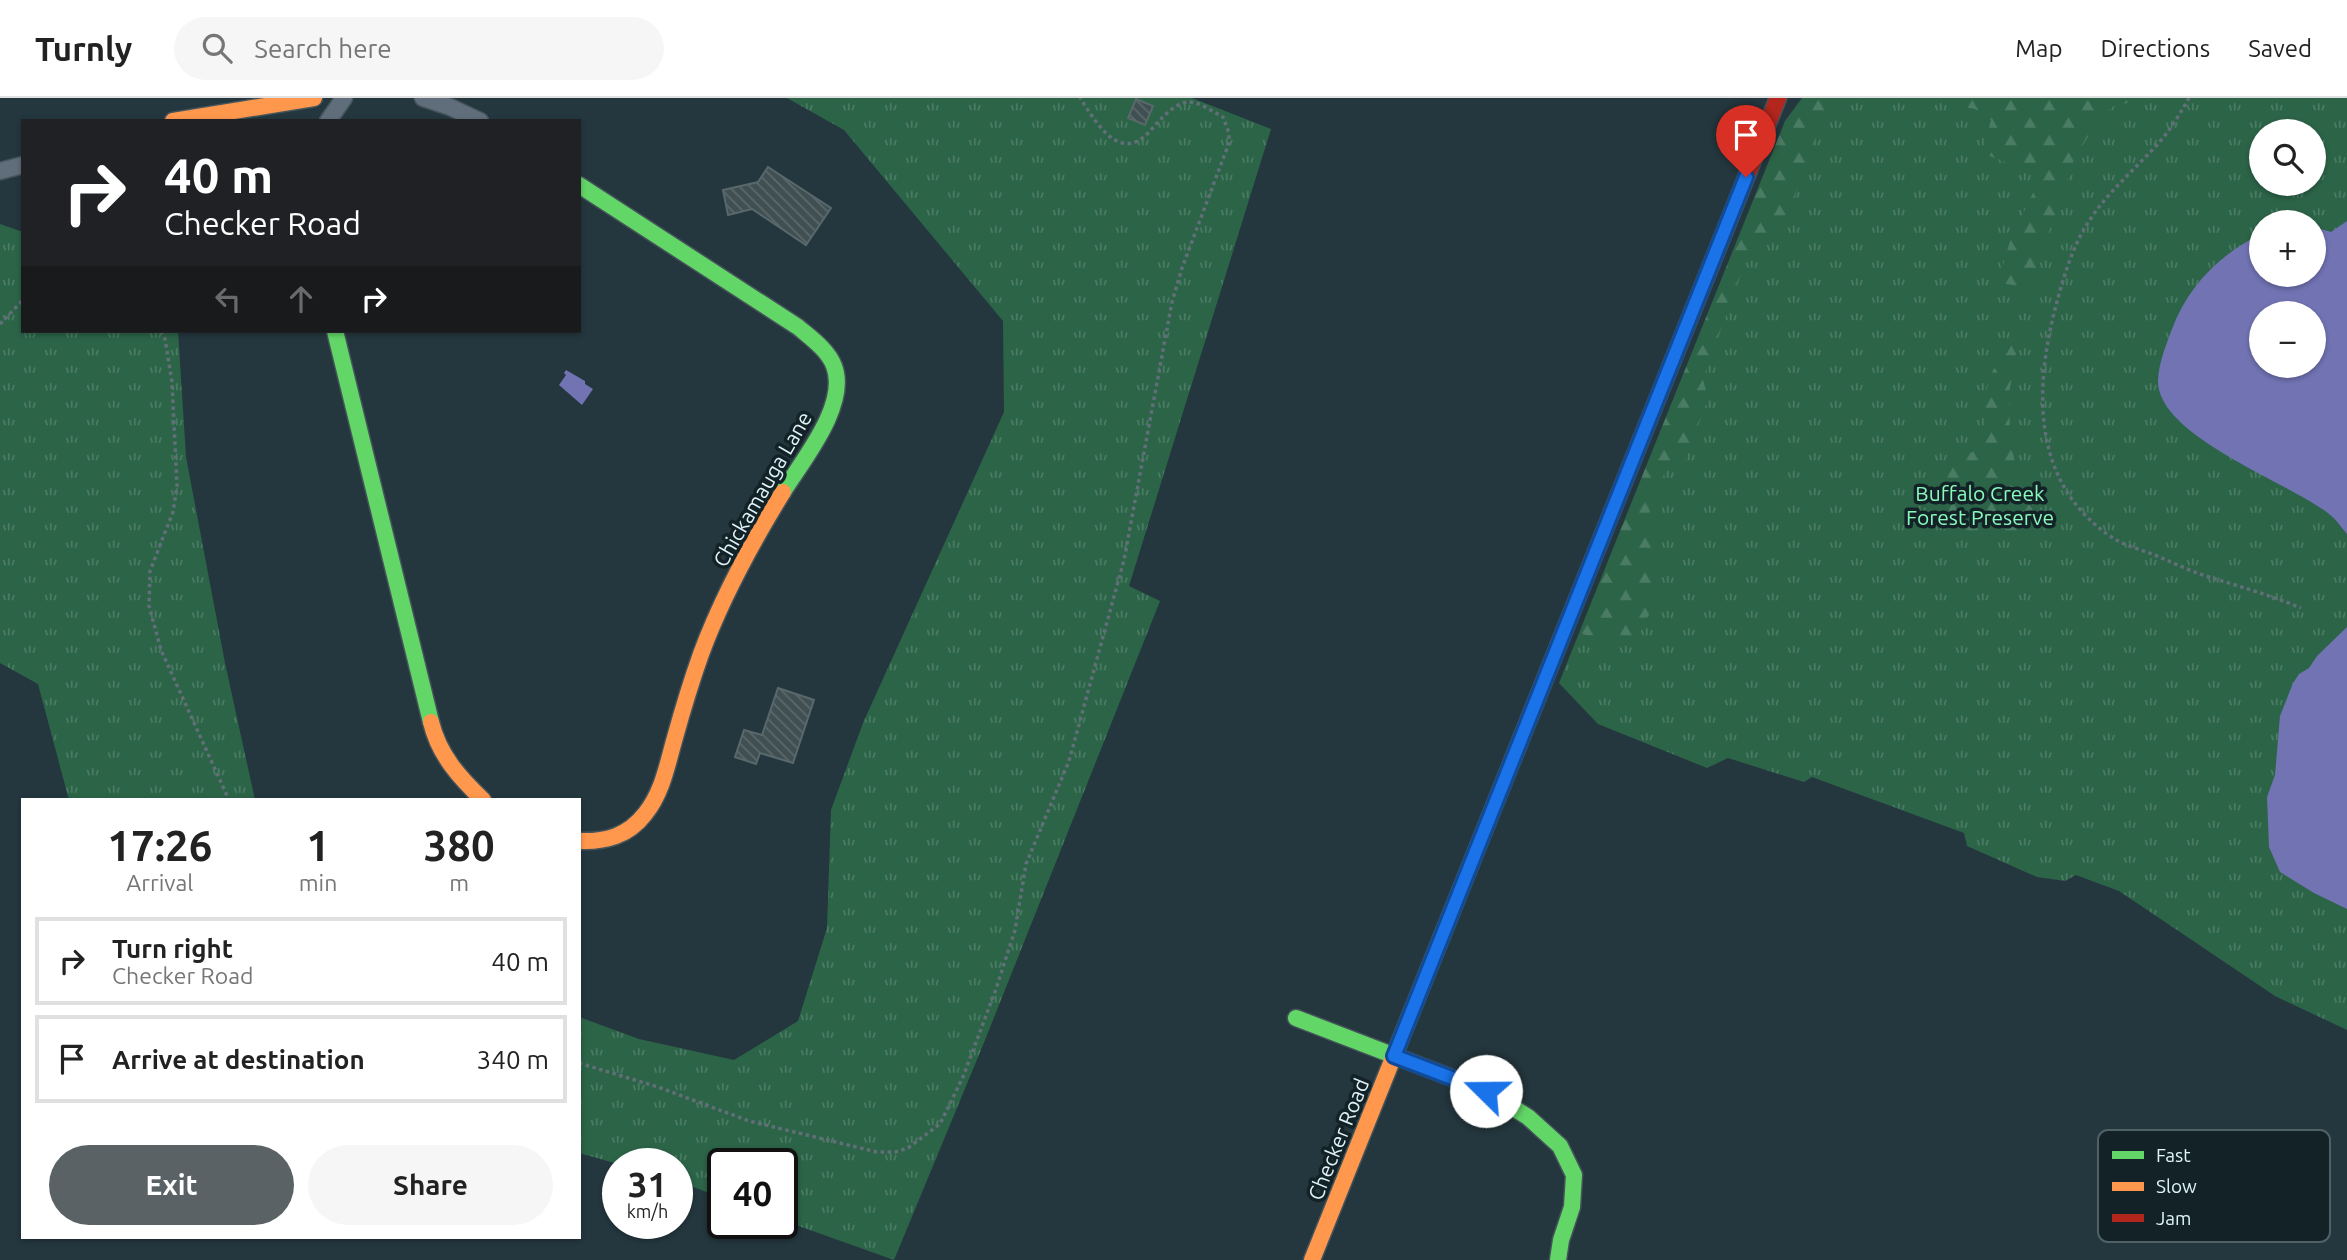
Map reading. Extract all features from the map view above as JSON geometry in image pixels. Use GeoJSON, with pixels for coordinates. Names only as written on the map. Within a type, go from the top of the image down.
{"type":"FeatureCollection","features":[{"type":"Feature","properties":{"kind":"street"},"geometry":{"type":"LineString","coordinates":[[201,119],[314,98]]}},
{"type":"Feature","properties":{"kind":"street"},"geometry":{"type":"LineString","coordinates":[[329,119],[344,98]]}},
{"type":"Feature","properties":{"kind":"street"},"geometry":{"type":"LineString","coordinates":[[423,98],[476,119]]}},
{"type":"Feature","properties":{"kind":"street","name":"Checker Road"},"geometry":{"type":"LineString","coordinates":[[1312,1260],[1778,98]]}},
{"type":"Feature","properties":{"kind":"street"},"geometry":{"type":"LineString","coordinates":[[0,171],[21,166]]}},
{"type":"Feature","properties":{"kind":"street","name":"Chickamauga Lane"},"geometry":{"type":"LineString","coordinates":[[581,186],[798,327],[827,352],[834,365],[837,381],[836,397],[829,417],[739,568],[705,640],[659,793],[649,811],[620,837],[602,842],[581,841]]}},
{"type":"Feature","properties":{"kind":"street"},"geometry":{"type":"LineString","coordinates":[[335,333],[433,731],[443,758],[453,773],[481,798]]}},
{"type":"Feature","properties":{"kind":"street"},"geometry":{"type":"LineString","coordinates":[[1296,1018],[1486,1091],[1528,1117],[1560,1146],[1574,1175],[1572,1207],[1561,1240],[1558,1260]]}},
{"type":"Feature","properties":{"kind":"path"},"geometry":{"type":"LineString","coordinates":[[581,1064],[658,1087],[749,1121],[877,1152],[895,1152],[908,1148],[932,1132],[946,1115],[964,1077],[996,989],[1014,930],[1026,864],[1069,761],[1124,560],[1172,302],[1229,142],[1229,133],[1223,117],[1196,103],[1186,102],[1167,113],[1140,140],[1123,145],[1115,142],[1098,124],[1080,98]]}},
{"type":"Feature","properties":{"kind":"path"},"geometry":{"type":"LineString","coordinates":[[2189,98],[2158,144],[2111,191],[2088,222],[2070,261],[2048,338],[2042,378],[2042,412],[2046,442],[2059,475],[2078,507],[2085,516],[2115,539],[2203,575],[2267,594],[2301,608]]}},
{"type":"Feature","properties":{"kind":"path"},"geometry":{"type":"LineString","coordinates":[[0,324],[21,302]]}},
{"type":"Feature","properties":{"kind":"path"},"geometry":{"type":"LineString","coordinates":[[162,333],[172,383],[177,486],[173,512],[150,571],[149,606],[162,650],[228,798]]}},
{"type":"Feature","properties":{"kind":"green space"},"geometry":{"type":"Polygon","coordinates":[[[787,98],[1192,98],[1271,129],[1129,586],[1160,601],[894,1260],[798,1226],[798,1148],[707,1148],[707,1192],[693,1187],[693,1148],[602,1148],[602,1159],[581,1154],[581,1018],[639,1039],[734,1060],[798,1021],[827,928],[831,810],[863,723],[1004,412],[1003,321],[844,130],[787,98]]]}},
{"type":"Feature","properties":{"kind":"green space"},"geometry":{"type":"Polygon","coordinates":[[[1802,98],[1829,98],[1793,203],[1768,244],[1746,261],[1703,379],[1708,399],[1684,463],[1668,464],[1649,513],[1658,528],[1653,567],[1657,601],[1636,637],[1609,644],[1579,633],[1785,121],[1802,98]]]}},
{"type":"Feature","properties":{"kind":"green space","name":"Buffalo Creek Forest Preserve"},"geometry":{"type":"Polygon","coordinates":[[[1804,98],[2347,98],[2347,1030],[2275,996],[2119,891],[2076,875],[2065,881],[2037,877],[1967,846],[1964,833],[1812,777],[1804,782],[1728,758],[1707,768],[1598,724],[1559,683],[1579,633],[1587,636],[1804,98]]]}},
{"type":"Feature","properties":{"kind":"green space"},"geometry":{"type":"Polygon","coordinates":[[[1934,98],[2146,98],[2111,107],[2075,157],[2029,289],[1998,282],[2010,241],[2041,176],[1982,153],[1991,120],[1975,109],[1946,104],[1934,98]]]}},
{"type":"Feature","properties":{"kind":"green space"},"geometry":{"type":"Polygon","coordinates":[[[0,224],[21,231],[21,333],[178,333],[186,457],[225,663],[255,798],[68,798],[38,684],[0,663],[0,224]]]}},
{"type":"Feature","properties":{"kind":"green space"},"geometry":{"type":"Polygon","coordinates":[[[2020,330],[2009,394],[2010,436],[2017,474],[2027,501],[2050,537],[1976,538],[1953,519],[1941,490],[1954,462],[1976,450],[1985,438],[1983,400],[1993,370],[2020,330]]]}},
{"type":"Feature","properties":{"kind":"water"},"geometry":{"type":"Polygon","coordinates":[[[2347,221],[2347,534],[2332,516],[2311,502],[2201,439],[2179,420],[2163,401],[2158,380],[2163,354],[2179,313],[2196,285],[2219,262],[2249,240],[2249,287],[2326,287],[2326,231],[2331,232],[2347,221]]]}},
{"type":"Feature","properties":{"kind":"water"},"geometry":{"type":"Polygon","coordinates":[[[566,370],[593,389],[582,405],[559,385],[566,375],[566,370]]]}},
{"type":"Feature","properties":{"kind":"water"},"geometry":{"type":"Polygon","coordinates":[[[2347,627],[2347,909],[2280,872],[2269,847],[2267,797],[2275,775],[2280,716],[2293,683],[2347,627]]]}},
{"type":"Feature","properties":{"kind":"building"},"geometry":{"type":"Polygon","coordinates":[[[1136,99],[1153,106],[1145,125],[1128,118],[1136,99]]]}},
{"type":"Feature","properties":{"kind":"building"},"geometry":{"type":"Polygon","coordinates":[[[768,167],[831,208],[806,245],[752,209],[728,215],[723,190],[758,182],[768,167]]]}},
{"type":"Feature","properties":{"kind":"building"},"geometry":{"type":"Polygon","coordinates":[[[778,688],[814,700],[793,763],[760,753],[756,764],[735,757],[744,730],[762,735],[778,688]]]}},
{"type":"Feature","properties":{"kind":"traffic: fast"},"geometry":{"type":"LineString","coordinates":[[581,186],[798,327],[828,355],[837,381],[835,398],[821,432],[783,492]]}},
{"type":"Feature","properties":{"kind":"traffic: fast"},"geometry":{"type":"LineString","coordinates":[[1559,644],[1693,310]]}},
{"type":"Feature","properties":{"kind":"traffic: fast"},"geometry":{"type":"LineString","coordinates":[[335,333],[431,722]]}},
{"type":"Feature","properties":{"kind":"traffic: fast"},"geometry":{"type":"LineString","coordinates":[[1296,1018],[1486,1091],[1528,1117],[1560,1146],[1574,1175],[1572,1207],[1561,1240],[1558,1260]]}},
{"type":"Feature","properties":{"kind":"traffic: slow"},"geometry":{"type":"LineString","coordinates":[[185,119],[314,98]]}},
{"type":"Feature","properties":{"kind":"traffic: slow"},"geometry":{"type":"LineString","coordinates":[[581,841],[616,836],[631,828],[651,806],[663,779],[690,686],[709,633],[738,571],[783,492]]}},
{"type":"Feature","properties":{"kind":"traffic: slow"},"geometry":{"type":"LineString","coordinates":[[431,722],[439,745],[451,765],[481,798]]}},
{"type":"Feature","properties":{"kind":"traffic: slow"},"geometry":{"type":"LineString","coordinates":[[1312,1260],[1442,936]]}},
{"type":"Feature","properties":{"kind":"traffic: jam"},"geometry":{"type":"LineString","coordinates":[[1693,310],[1778,98]]}},
{"type":"Feature","properties":{"kind":"traffic: jam"},"geometry":{"type":"LineString","coordinates":[[1442,936],[1559,644]]}},
{"type":"Feature","properties":{"kind":"route"},"geometry":{"type":"LineString","coordinates":[[1486,1091],[1394,1056],[1746,177]]}}]}
